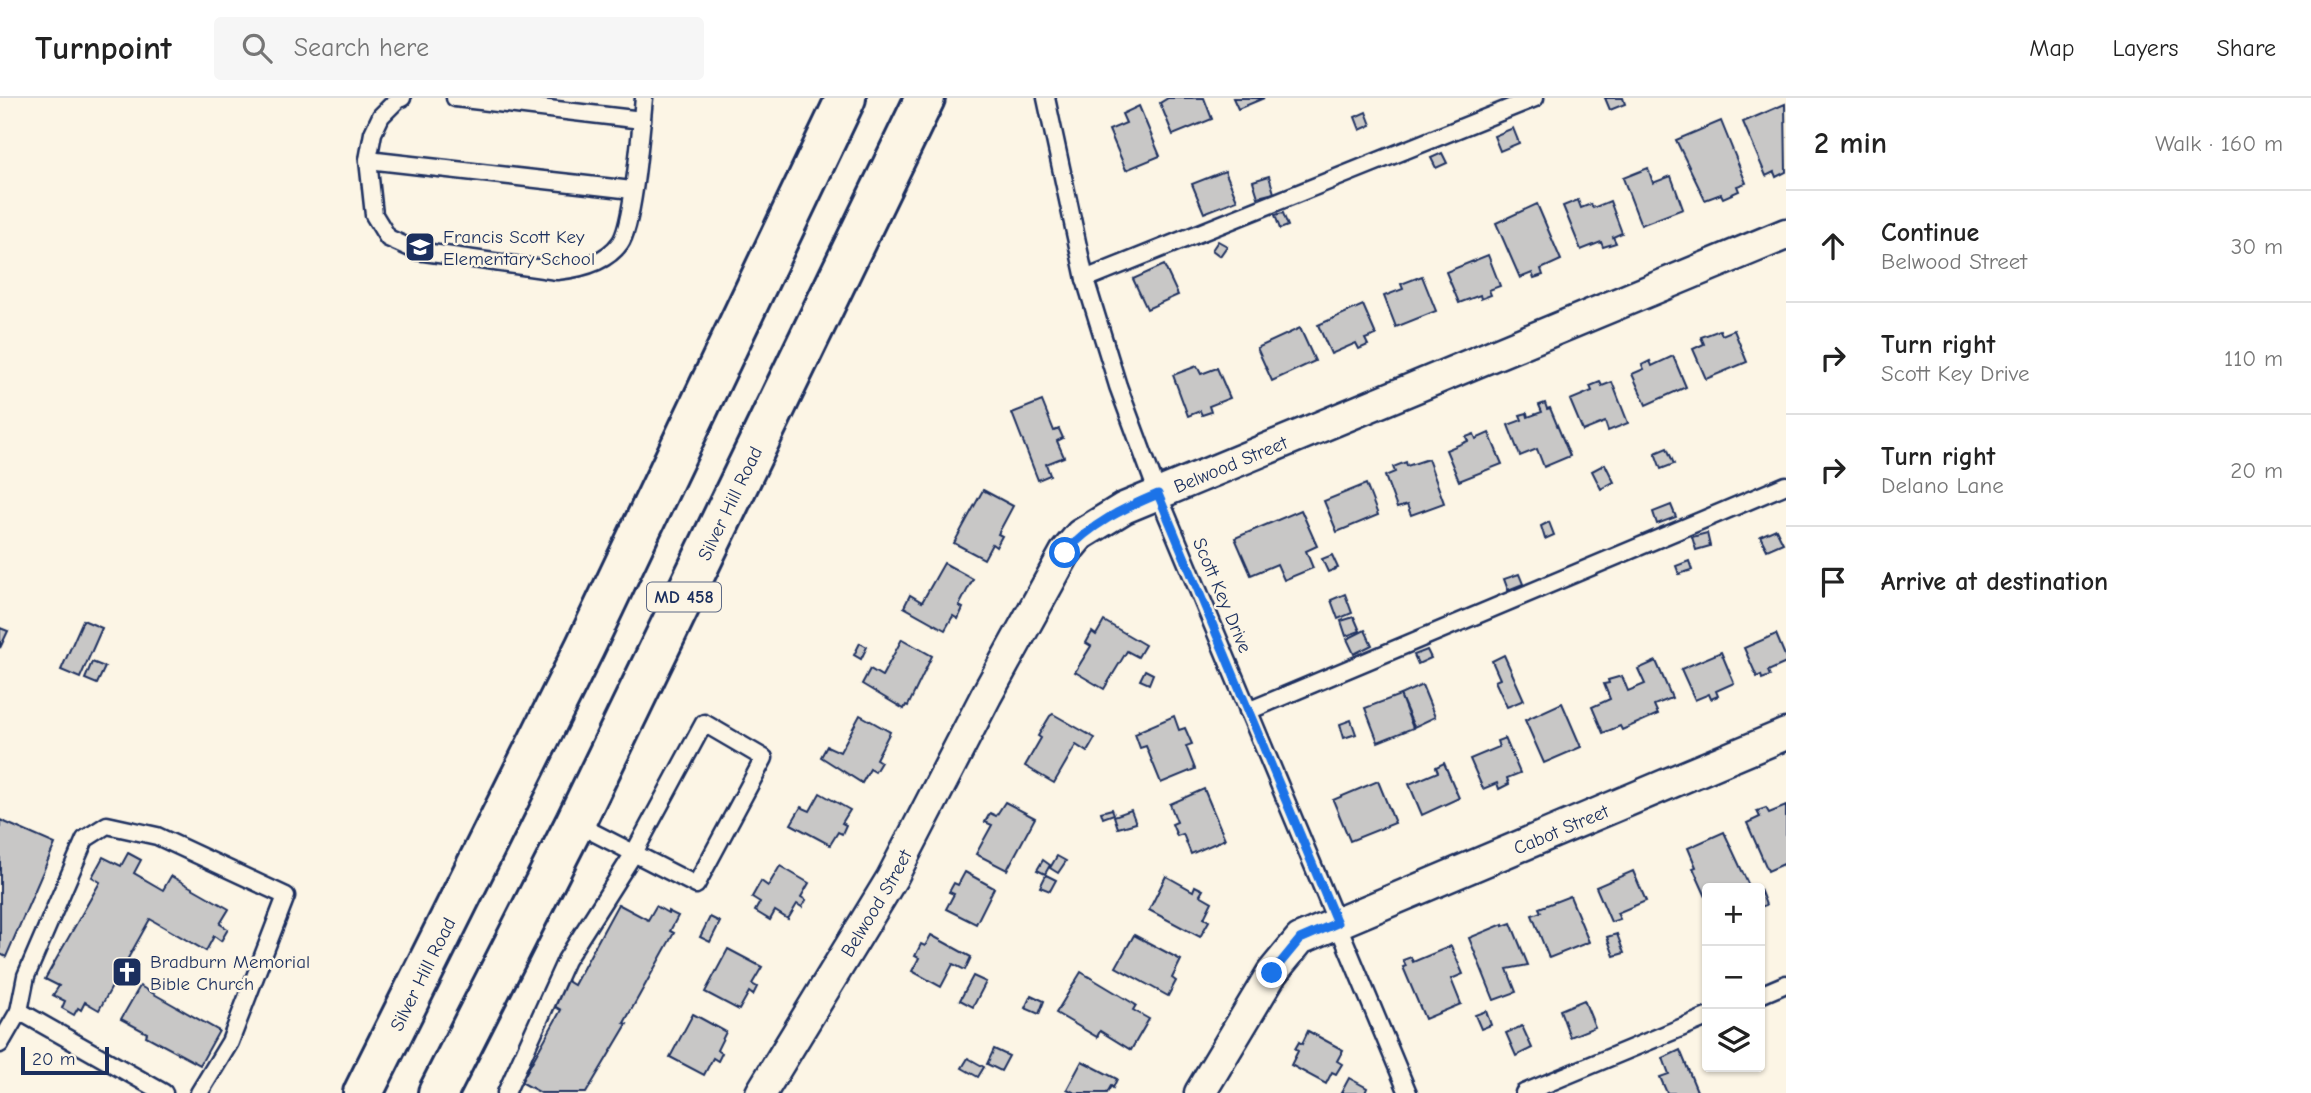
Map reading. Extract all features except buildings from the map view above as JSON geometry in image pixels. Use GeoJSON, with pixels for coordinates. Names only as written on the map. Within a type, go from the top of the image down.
{"type":"FeatureCollection","features":[{"type":"Feature","properties":{"kind":"main road","name":"Silver Hill Road"},"geometry":{"type":"LineString","coordinates":[[363,1093],[585,647],[846,98]]}},
{"type":"Feature","properties":{"kind":"main road","name":"Silver Hill Road"},"geometry":{"type":"LineString","coordinates":[[438,1093],[575,823],[925,98]]}},
{"type":"Feature","properties":{"kind":"street","name":"Belwood Street"},"geometry":{"type":"LineString","coordinates":[[761,1093],[892,878],[986,696],[1065,553],[1080,535],[1124,508],[1786,234]]}},
{"type":"Feature","properties":{"kind":"street","name":"Cabot Street"},"geometry":{"type":"LineString","coordinates":[[1200,1093],[1272,973],[1300,939],[1786,734]]}},
{"type":"Feature","properties":{"kind":"lane"},"geometry":{"type":"LineString","coordinates":[[402,98],[381,116],[373,133],[368,160],[374,215],[388,238],[417,251],[557,271],[578,269],[610,253],[621,243],[628,222],[644,98]]}},
{"type":"Feature","properties":{"kind":"lane"},"geometry":{"type":"LineString","coordinates":[[455,98],[642,120]]}},
{"type":"Feature","properties":{"kind":"lane","name":"Scott Key Drive"},"geometry":{"type":"LineString","coordinates":[[1046,98],[1085,279],[1118,386],[1158,494],[1408,1093]]}},
{"type":"Feature","properties":{"kind":"lane"},"geometry":{"type":"LineString","coordinates":[[1085,279],[1535,98]]}},
{"type":"Feature","properties":{"kind":"lane"},"geometry":{"type":"LineString","coordinates":[[368,160],[632,190]]}},
{"type":"Feature","properties":{"kind":"lane"},"geometry":{"type":"LineString","coordinates":[[1248,711],[1786,485]]}},
{"type":"Feature","properties":{"kind":"lane"},"geometry":{"type":"LineString","coordinates":[[506,1093],[566,960],[634,853],[704,723],[764,758],[696,885],[634,853],[575,823]]}},
{"type":"Feature","properties":{"kind":"lane"},"geometry":{"type":"LineString","coordinates":[[0,1044],[19,1011],[26,976],[85,839],[107,825],[157,836],[286,896],[230,1042],[199,1093]]}},
{"type":"Feature","properties":{"kind":"lane"},"geometry":{"type":"LineString","coordinates":[[1765,993],[1786,984]]}},
{"type":"Feature","properties":{"kind":"lane"},"geometry":{"type":"LineString","coordinates":[[19,1011],[164,1093]]}},
{"type":"Feature","properties":{"kind":"lane"},"geometry":{"type":"LineString","coordinates":[[1524,1093],[1702,1019]]}},
{"type":"Feature","properties":{"kind":"place","name":"Francis Scott Key Elementary School"},"geometry":{"type":"Point","coordinates":[420,247]}},
{"type":"Feature","properties":{"kind":"place","name":"Bradburn Memorial Bible Church"},"geometry":{"type":"Point","coordinates":[127,972]}},
{"type":"Feature","properties":{"kind":"route"},"geometry":{"type":"LineString","coordinates":[[1065,553],[1080,535],[1100,522],[1124,508],[1158,494],[1337,923],[1300,939],[1272,973]]}}]}
